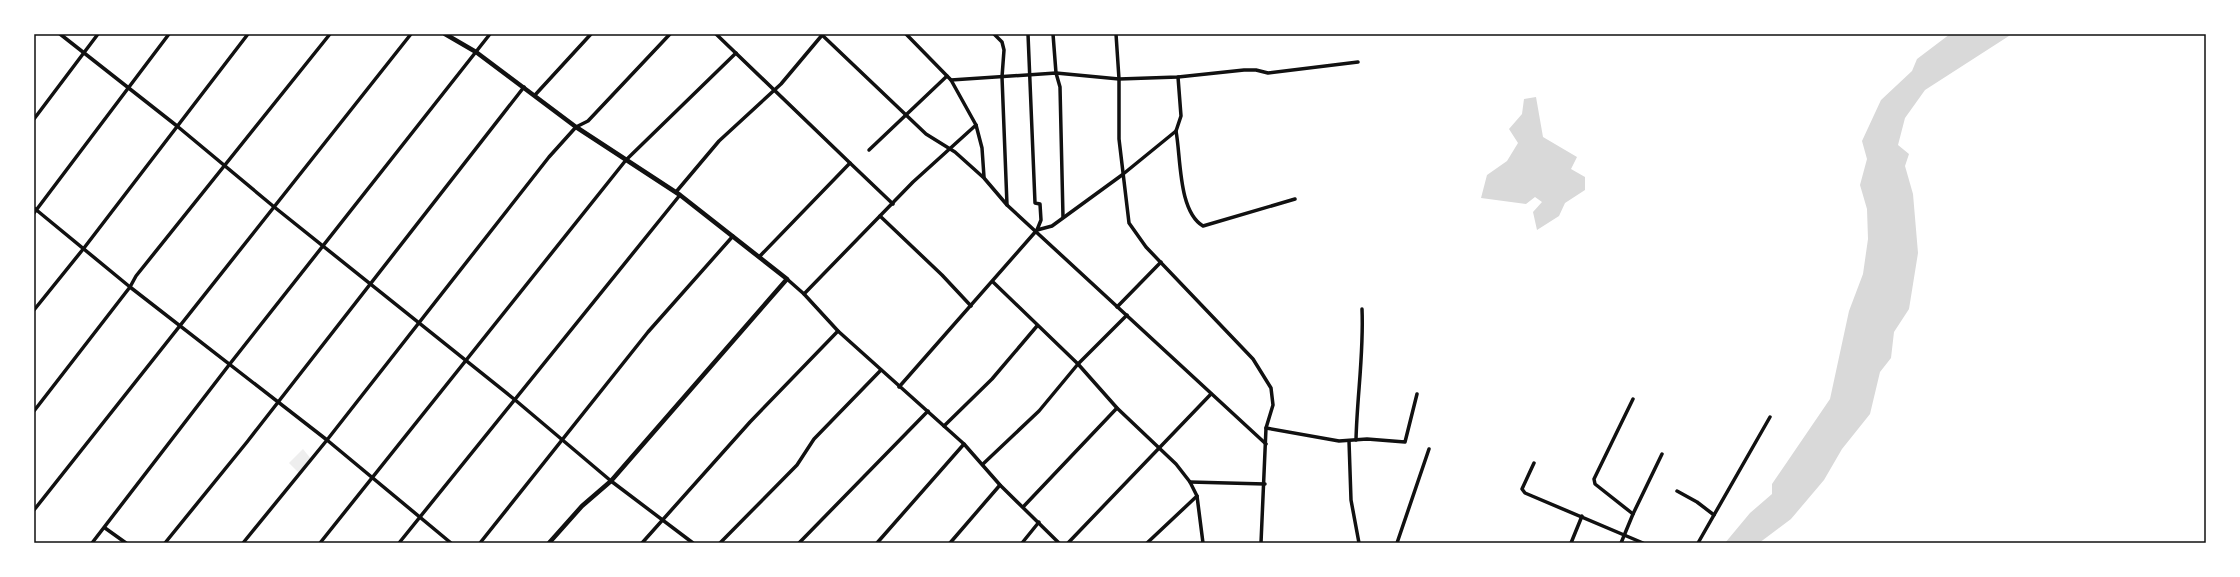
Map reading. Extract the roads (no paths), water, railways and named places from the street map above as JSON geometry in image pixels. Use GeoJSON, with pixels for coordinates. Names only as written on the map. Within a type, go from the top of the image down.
{"type":"FeatureCollection","features":[{"type":"Feature","properties":{"kind":"street"},"geometry":{"type":"LineString","coordinates":[[60,34],[129,87],[273,206],[466,360],[611,481],[693,543]]}},
{"type":"Feature","properties":{"kind":"street"},"geometry":{"type":"LineString","coordinates":[[34,119],[98,34]]}},
{"type":"Feature","properties":{"kind":"street"},"geometry":{"type":"LineString","coordinates":[[169,34],[35,210],[229,365],[327,440],[451,543]]}},
{"type":"Feature","properties":{"kind":"street"},"geometry":{"type":"LineString","coordinates":[[34,310],[84,248],[248,34]]}},
{"type":"Feature","properties":{"kind":"street"},"geometry":{"type":"LineString","coordinates":[[34,411],[130,287],[136,276],[225,167],[330,34]]}},
{"type":"Feature","properties":{"kind":"street"},"geometry":{"type":"LineString","coordinates":[[34,510],[181,326],[273,206],[411,34]]}},
{"type":"Feature","properties":{"kind":"street"},"geometry":{"type":"LineString","coordinates":[[445,34],[476,52],[576,127],[676,192],[760,256],[804,294],[838,331],[880,370],[964,444],[1000,485],[1024,506],[1059,543]]}},
{"type":"Feature","properties":{"kind":"street"},"geometry":{"type":"LineString","coordinates":[[92,543],[229,365],[490,34]]}},
{"type":"Feature","properties":{"kind":"street"},"geometry":{"type":"LineString","coordinates":[[535,95],[591,34]]}},
{"type":"Feature","properties":{"kind":"street"},"geometry":{"type":"LineString","coordinates":[[243,543],[327,440],[549,157],[576,127],[588,121],[670,34]]}},
{"type":"Feature","properties":{"kind":"street"},"geometry":{"type":"LineString","coordinates":[[716,34],[893,204]]}},
{"type":"Feature","properties":{"kind":"street"},"geometry":{"type":"LineString","coordinates":[[676,192],[719,141],[775,90],[822,34],[929,137],[950,150],[984,178],[1007,205],[1037,230],[1266,444]]}},
{"type":"Feature","properties":{"kind":"street"},"geometry":{"type":"LineString","coordinates":[[906,34],[951,80],[976,125],[982,148],[984,178]]}},
{"type":"Feature","properties":{"kind":"street"},"geometry":{"type":"LineString","coordinates":[[994,34],[1004,46],[1002,77],[1007,205]]}},
{"type":"Feature","properties":{"kind":"street"},"geometry":{"type":"LineString","coordinates":[[899,387],[993,282],[1037,230],[1041,220],[1040,204],[1036,203],[1028,34]]}},
{"type":"Feature","properties":{"kind":"street"},"geometry":{"type":"LineString","coordinates":[[1053,34],[1060,99],[1063,217]]}},
{"type":"Feature","properties":{"kind":"street"},"geometry":{"type":"LineString","coordinates":[[1116,34],[1119,79],[1118,140],[1129,223],[1146,247],[1253,358],[1271,388],[1273,405],[1266,428],[1265,484],[1261,543]]}},
{"type":"Feature","properties":{"kind":"street"},"geometry":{"type":"LineString","coordinates":[[320,543],[626,160],[736,53]]}},
{"type":"Feature","properties":{"kind":"street"},"geometry":{"type":"LineString","coordinates":[[951,80],[1056,73],[1119,79],[1178,77],[1244,70],[1256,70],[1268,73],[1358,62]]}},
{"type":"Feature","properties":{"kind":"street"},"geometry":{"type":"LineString","coordinates":[[869,150],[947,76]]}},
{"type":"Feature","properties":{"kind":"street"},"geometry":{"type":"LineString","coordinates":[[1178,77],[1181,116],[1176,131],[1182,186],[1197,223],[1203,226],[1295,199]]}},
{"type":"Feature","properties":{"kind":"street"},"geometry":{"type":"LineString","coordinates":[[165,543],[278,403],[524,87]]}},
{"type":"Feature","properties":{"kind":"street"},"geometry":{"type":"LineString","coordinates":[[804,294],[913,182],[976,125]]}},
{"type":"Feature","properties":{"kind":"street"},"geometry":{"type":"LineString","coordinates":[[1037,230],[1052,226],[1122,175],[1176,131]]}},
{"type":"Feature","properties":{"kind":"street"},"geometry":{"type":"LineString","coordinates":[[760,256],[850,163]]}},
{"type":"Feature","properties":{"kind":"street"},"geometry":{"type":"LineString","coordinates":[[399,543],[680,195]]}},
{"type":"Feature","properties":{"kind":"street"},"geometry":{"type":"LineString","coordinates":[[880,216],[942,275],[971,306]]}},
{"type":"Feature","properties":{"kind":"street"},"geometry":{"type":"LineString","coordinates":[[480,543],[648,332],[733,236]]}},
{"type":"Feature","properties":{"kind":"street"},"geometry":{"type":"LineString","coordinates":[[1117,306],[1161,262]]}},
{"type":"Feature","properties":{"kind":"street"},"geometry":{"type":"LineString","coordinates":[[549,543],[582,506],[611,481],[787,279]]}},
{"type":"Feature","properties":{"kind":"street"},"geometry":{"type":"LineString","coordinates":[[993,282],[1078,364],[1117,408],[1176,464],[1190,482],[1197,496],[1203,543]]}},
{"type":"Feature","properties":{"kind":"street"},"geometry":{"type":"LineString","coordinates":[[1356,440],[1357,409],[1363,355],[1362,309]]}},
{"type":"Feature","properties":{"kind":"street"},"geometry":{"type":"LineString","coordinates":[[983,464],[1039,411],[1078,364],[1127,315]]}},
{"type":"Feature","properties":{"kind":"street"},"geometry":{"type":"LineString","coordinates":[[944,426],[974,399],[1037,326]]}},
{"type":"Feature","properties":{"kind":"street"},"geometry":{"type":"LineString","coordinates":[[642,543],[750,422],[838,331]]}},
{"type":"Feature","properties":{"kind":"street"},"geometry":{"type":"LineString","coordinates":[[720,543],[770,494],[796,465],[814,439],[880,370]]}},
{"type":"Feature","properties":{"kind":"street"},"geometry":{"type":"LineString","coordinates":[[1068,543],[1211,394]]}},
{"type":"Feature","properties":{"kind":"street"},"geometry":{"type":"LineString","coordinates":[[1266,428],[1322,439],[1405,442],[1417,394]]}},
{"type":"Feature","properties":{"kind":"street"},"geometry":{"type":"LineString","coordinates":[[1633,400],[1594,479],[1596,484],[1633,514]]}},
{"type":"Feature","properties":{"kind":"street"},"geometry":{"type":"LineString","coordinates":[[1024,506],[1117,408]]}},
{"type":"Feature","properties":{"kind":"street"},"geometry":{"type":"LineString","coordinates":[[799,543],[928,411]]}},
{"type":"Feature","properties":{"kind":"street"},"geometry":{"type":"LineString","coordinates":[[1698,543],[1770,416]]}},
{"type":"Feature","properties":{"kind":"street"},"geometry":{"type":"LineString","coordinates":[[1349,441],[1351,500],[1359,543]]}},
{"type":"Feature","properties":{"kind":"street"},"geometry":{"type":"LineString","coordinates":[[877,543],[964,444]]}},
{"type":"Feature","properties":{"kind":"street"},"geometry":{"type":"LineString","coordinates":[[1397,543],[1429,449]]}},
{"type":"Feature","properties":{"kind":"street"},"geometry":{"type":"LineString","coordinates":[[1621,543],[1633,514],[1662,454]]}},
{"type":"Feature","properties":{"kind":"street"},"geometry":{"type":"LineString","coordinates":[[1534,464],[1522,489],[1525,493],[1545,503],[1582,516],[1643,543]]}},
{"type":"Feature","properties":{"kind":"street"},"geometry":{"type":"LineString","coordinates":[[1190,482],[1265,484]]}},
{"type":"Feature","properties":{"kind":"street"},"geometry":{"type":"LineString","coordinates":[[950,543],[1000,485]]}},
{"type":"Feature","properties":{"kind":"street"},"geometry":{"type":"LineString","coordinates":[[1677,491],[1697,502],[1714,515]]}},
{"type":"Feature","properties":{"kind":"street"},"geometry":{"type":"LineString","coordinates":[[1147,543],[1197,496]]}},
{"type":"Feature","properties":{"kind":"street"},"geometry":{"type":"LineString","coordinates":[[1571,543],[1582,516]]}},
{"type":"Feature","properties":{"kind":"street"},"geometry":{"type":"LineString","coordinates":[[1022,543],[1039,522]]}},
{"type":"Feature","properties":{"kind":"street"},"geometry":{"type":"LineString","coordinates":[[105,528],[126,543]]}}]}
